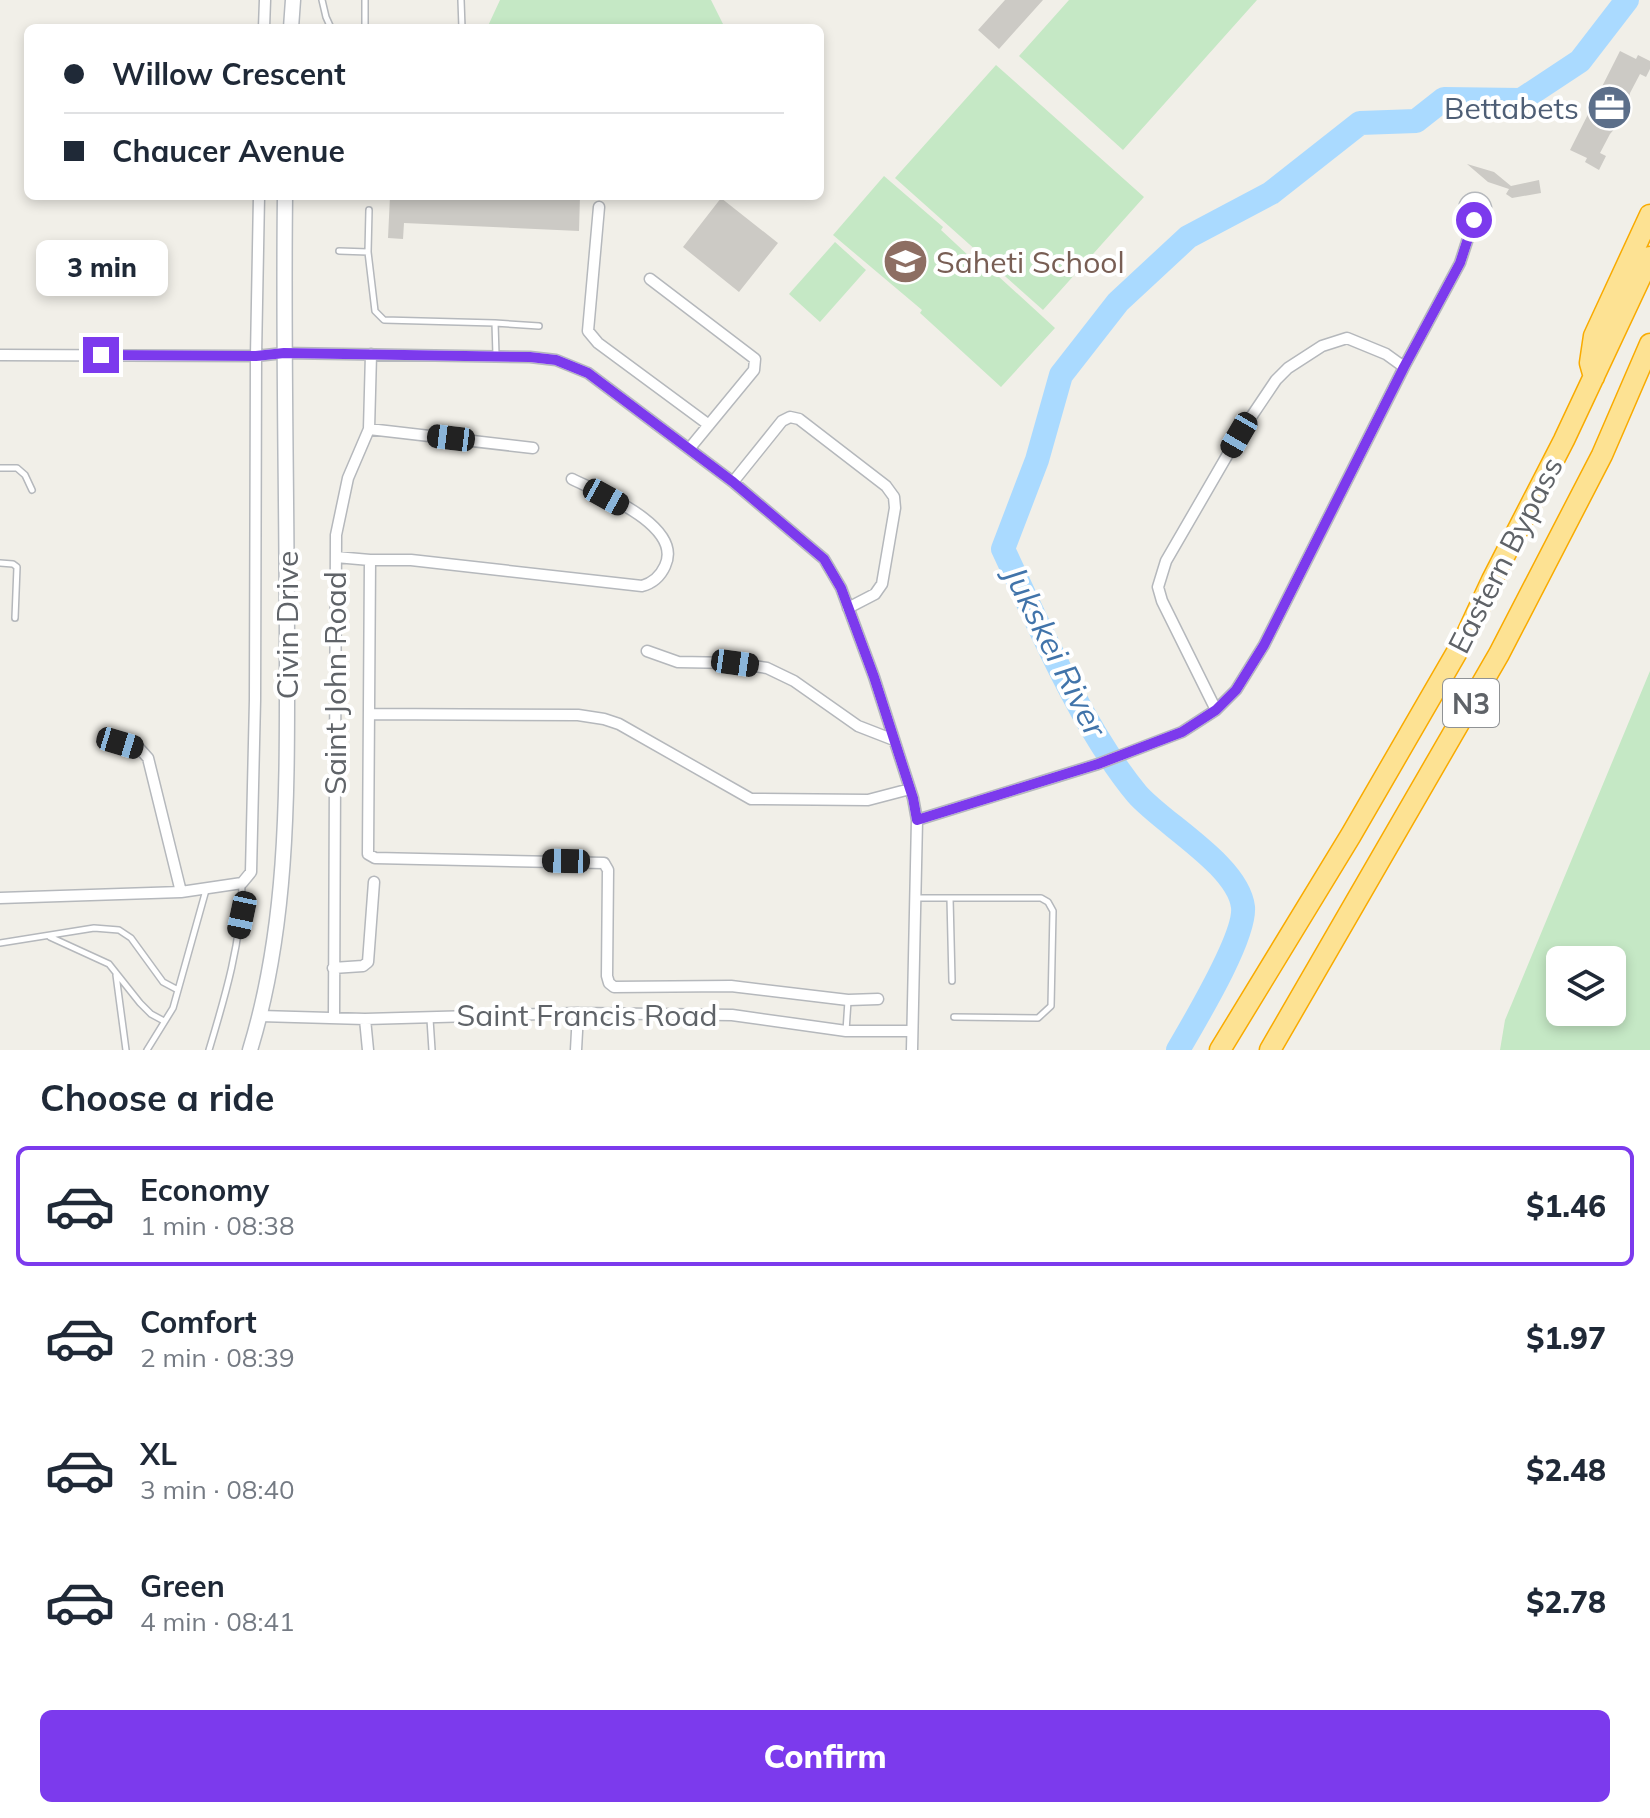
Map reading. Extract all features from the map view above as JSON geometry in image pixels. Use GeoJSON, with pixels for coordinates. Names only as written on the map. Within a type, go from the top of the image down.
{"type":"FeatureCollection","features":[{"type":"Feature","properties":{"kind":"highway"},"geometry":{"type":"LineString","coordinates":[[1594,377],[1590,363],[1594,336],[1650,215]]}},
{"type":"Feature","properties":{"kind":"highway","name":"Eastern Bypass"},"geometry":{"type":"LineString","coordinates":[[1220,1050],[1351,835],[1465,638],[1650,257]]}},
{"type":"Feature","properties":{"kind":"highway","name":"Eastern Bypass"},"geometry":{"type":"LineString","coordinates":[[1270,1050],[1499,654],[1602,455],[1650,344]]}},
{"type":"Feature","properties":{"kind":"main road"},"geometry":{"type":"LineString","coordinates":[[291,24],[293,0]]}},
{"type":"Feature","properties":{"kind":"main road","name":"Civin Drive"},"geometry":{"type":"LineString","coordinates":[[250,1050],[260,1016],[278,916],[284,856],[287,709],[285,200]]}},
{"type":"Feature","properties":{"kind":"street"},"geometry":{"type":"LineString","coordinates":[[264,24],[265,0]]}},
{"type":"Feature","properties":{"kind":"street"},"geometry":{"type":"LineString","coordinates":[[0,898],[181,892],[242,883],[251,872],[259,200]]}},
{"type":"Feature","properties":{"kind":"street"},"geometry":{"type":"LineString","coordinates":[[599,207],[588,331],[598,343],[709,425]]}},
{"type":"Feature","properties":{"kind":"street"},"geometry":{"type":"LineString","coordinates":[[917,820],[1146,747],[1182,732],[1216,710],[1236,690],[1264,645],[1460,263],[1474,220]]}},
{"type":"Feature","properties":{"kind":"street"},"geometry":{"type":"LineString","coordinates":[[650,279],[755,359],[754,370],[689,449]]}},
{"type":"Feature","properties":{"kind":"street"},"geometry":{"type":"LineString","coordinates":[[1216,710],[1177,634],[1158,587],[1160,575],[1179,538],[1263,397],[1288,368],[1335,339],[1347,338],[1386,354],[1404,367]]}},
{"type":"Feature","properties":{"kind":"street"},"geometry":{"type":"LineString","coordinates":[[0,355],[256,356],[284,353],[496,356],[556,360],[577,368],[733,482],[824,559],[848,608],[910,789],[917,820],[912,1050]]}},
{"type":"Feature","properties":{"kind":"street","name":"Saint John Road"},"geometry":{"type":"LineString","coordinates":[[334,1017],[336,535],[345,491],[369,429],[371,354]]}},
{"type":"Feature","properties":{"kind":"street"},"geometry":{"type":"LineString","coordinates":[[733,482],[782,421],[790,417],[799,419],[886,486],[894,497],[895,508],[882,584],[875,594],[848,608]]}},
{"type":"Feature","properties":{"kind":"street"},"geometry":{"type":"LineString","coordinates":[[369,429],[533,448]]}},
{"type":"Feature","properties":{"kind":"street"},"geometry":{"type":"LineString","coordinates":[[336,557],[411,560],[642,586],[656,580],[668,557],[666,540],[654,527],[632,512],[572,479]]}},
{"type":"Feature","properties":{"kind":"street"},"geometry":{"type":"LineString","coordinates":[[370,560],[370,856],[601,862],[608,870],[607,976],[612,986],[731,986],[848,1000],[878,999]]}},
{"type":"Feature","properties":{"kind":"street"},"geometry":{"type":"LineString","coordinates":[[647,651],[678,662],[735,663],[767,668],[794,681],[858,726],[894,740]]}},
{"type":"Feature","properties":{"kind":"street"},"geometry":{"type":"LineString","coordinates":[[369,714],[578,715],[604,719],[619,724],[751,799],[809,802],[868,800],[910,789]]}},
{"type":"Feature","properties":{"kind":"street"},"geometry":{"type":"LineString","coordinates":[[120,743],[139,748],[148,758],[181,892]]}},
{"type":"Feature","properties":{"kind":"street"},"geometry":{"type":"LineString","coordinates":[[333,968],[363,966],[368,962],[374,882]]}},
{"type":"Feature","properties":{"kind":"street"},"geometry":{"type":"LineString","coordinates":[[576,1050],[578,1013]]}},
{"type":"Feature","properties":{"kind":"street","name":"Saint Francis Road"},"geometry":{"type":"LineString","coordinates":[[260,1016],[365,1019],[578,1013],[732,1015],[846,1031],[912,1031]]}},
{"type":"Feature","properties":{"kind":"street"},"geometry":{"type":"LineString","coordinates":[[365,1019],[368,1050]]}},
{"type":"Feature","properties":{"kind":"lane"},"geometry":{"type":"LineString","coordinates":[[322,0],[329,24]]}},
{"type":"Feature","properties":{"kind":"lane"},"geometry":{"type":"LineString","coordinates":[[365,0],[365,24]]}},
{"type":"Feature","properties":{"kind":"lane"},"geometry":{"type":"LineString","coordinates":[[461,0],[462,24]]}},
{"type":"Feature","properties":{"kind":"lane"},"geometry":{"type":"LineString","coordinates":[[369,210],[368,252],[375,311],[384,320],[539,326]]}},
{"type":"Feature","properties":{"kind":"lane"},"geometry":{"type":"LineString","coordinates":[[339,251],[368,252]]}},
{"type":"Feature","properties":{"kind":"lane"},"geometry":{"type":"LineString","coordinates":[[495,323],[496,356]]}},
{"type":"Feature","properties":{"kind":"lane"},"geometry":{"type":"LineString","coordinates":[[0,468],[17,468],[32,490]]}},
{"type":"Feature","properties":{"kind":"lane"},"geometry":{"type":"LineString","coordinates":[[0,563],[17,567],[15,618]]}},
{"type":"Feature","properties":{"kind":"lane"},"geometry":{"type":"LineString","coordinates":[[209,1050],[242,915],[242,883]]}},
{"type":"Feature","properties":{"kind":"lane"},"geometry":{"type":"LineString","coordinates":[[147,1050],[173,1008],[207,889]]}},
{"type":"Feature","properties":{"kind":"lane"},"geometry":{"type":"LineString","coordinates":[[914,898],[1041,898],[1048,902],[1053,911],[1051,1006],[1045,1014],[1038,1018],[954,1017]]}},
{"type":"Feature","properties":{"kind":"lane"},"geometry":{"type":"LineString","coordinates":[[950,898],[952,981]]}},
{"type":"Feature","properties":{"kind":"lane"},"geometry":{"type":"LineString","coordinates":[[0,943],[94,928],[119,930],[131,938],[163,982],[178,990]]}},
{"type":"Feature","properties":{"kind":"lane"},"geometry":{"type":"LineString","coordinates":[[49,936],[109,964],[151,1014],[164,1021]]}},
{"type":"Feature","properties":{"kind":"lane"},"geometry":{"type":"LineString","coordinates":[[116,974],[126,1050]]}},
{"type":"Feature","properties":{"kind":"lane"},"geometry":{"type":"LineString","coordinates":[[846,1031],[848,1000]]}},
{"type":"Feature","properties":{"kind":"lane"},"geometry":{"type":"LineString","coordinates":[[430,1016],[432,1050]]}},
{"type":"Feature","properties":{"kind":"green space"},"geometry":{"type":"Polygon","coordinates":[[[500,0],[711,0],[723,24],[489,24],[500,0]]]}},
{"type":"Feature","properties":{"kind":"green space"},"geometry":{"type":"Polygon","coordinates":[[[1069,0],[1257,0],[1123,150],[1019,56],[1069,0]]]}},
{"type":"Feature","properties":{"kind":"green space"},"geometry":{"type":"Polygon","coordinates":[[[996,65],[1144,197],[1043,310],[895,178],[996,65]]]}},
{"type":"Feature","properties":{"kind":"green space"},"geometry":{"type":"Polygon","coordinates":[[[884,176],[943,227],[941,230],[970,257],[974,254],[1055,328],[1001,387],[920,313],[922,310],[833,235],[884,176]]]}},
{"type":"Feature","properties":{"kind":"green space"},"geometry":{"type":"Polygon","coordinates":[[[835,242],[866,270],[820,322],[789,294],[835,242]]]}},
{"type":"Feature","properties":{"kind":"green space"},"geometry":{"type":"Polygon","coordinates":[[[1650,671],[1650,1050],[1500,1050],[1505,1020],[1650,671]]]}},
{"type":"Feature","properties":{"kind":"building"},"geometry":{"type":"Polygon","coordinates":[[[1005,0],[1043,0],[999,49],[978,30],[1005,0]]]}},
{"type":"Feature","properties":{"kind":"building","name":"Bettabets"},"geometry":{"type":"Polygon","coordinates":[[[1620,51],[1636,59],[1638,55],[1650,61],[1650,69],[1646,77],[1640,74],[1630,93],[1626,116],[1610,134],[1600,153],[1606,156],[1599,170],[1585,162],[1587,158],[1570,150],[1620,51]]]}},
{"type":"Feature","properties":{"kind":"building"},"geometry":{"type":"Polygon","coordinates":[[[1467,164],[1494,172],[1511,186],[1539,180],[1541,193],[1512,198],[1506,194],[1509,189],[1488,182],[1467,164]]]}},
{"type":"Feature","properties":{"kind":"building"},"geometry":{"type":"Polygon","coordinates":[[[390,200],[580,200],[579,231],[404,223],[403,239],[388,238],[390,200]]]}},
{"type":"Feature","properties":{"kind":"building"},"geometry":{"type":"Polygon","coordinates":[[[719,200],[724,200],[778,243],[739,292],[683,247],[719,200]]]}},
{"type":"Feature","properties":{"kind":"waterway","name":"Jukskei River"},"geometry":{"type":"LineString","coordinates":[[1178,1050],[1228,958],[1242,921],[1243,907],[1238,891],[1228,876],[1198,846],[1149,806],[1117,768],[1063,676],[1003,549],[1037,460],[1061,375],[1118,302],[1188,237],[1271,193],[1360,123],[1416,121],[1444,99],[1521,100],[1580,61],[1627,0]]}},
{"type":"Feature","properties":{"kind":"place","name":"Bettabets"},"geometry":{"type":"Point","coordinates":[1610,108]}},
{"type":"Feature","properties":{"kind":"place","name":"Saheti School"},"geometry":{"type":"Point","coordinates":[905,262]}},
{"type":"Feature","properties":{"kind":"route"},"geometry":{"type":"LineString","coordinates":[[101,355],[256,356],[284,353],[530,357],[556,360],[588,373],[733,482],[824,559],[841,588],[874,677],[913,798],[917,820],[1146,747],[1201,721],[1236,690],[1264,645],[1460,263],[1474,220]]}}]}
